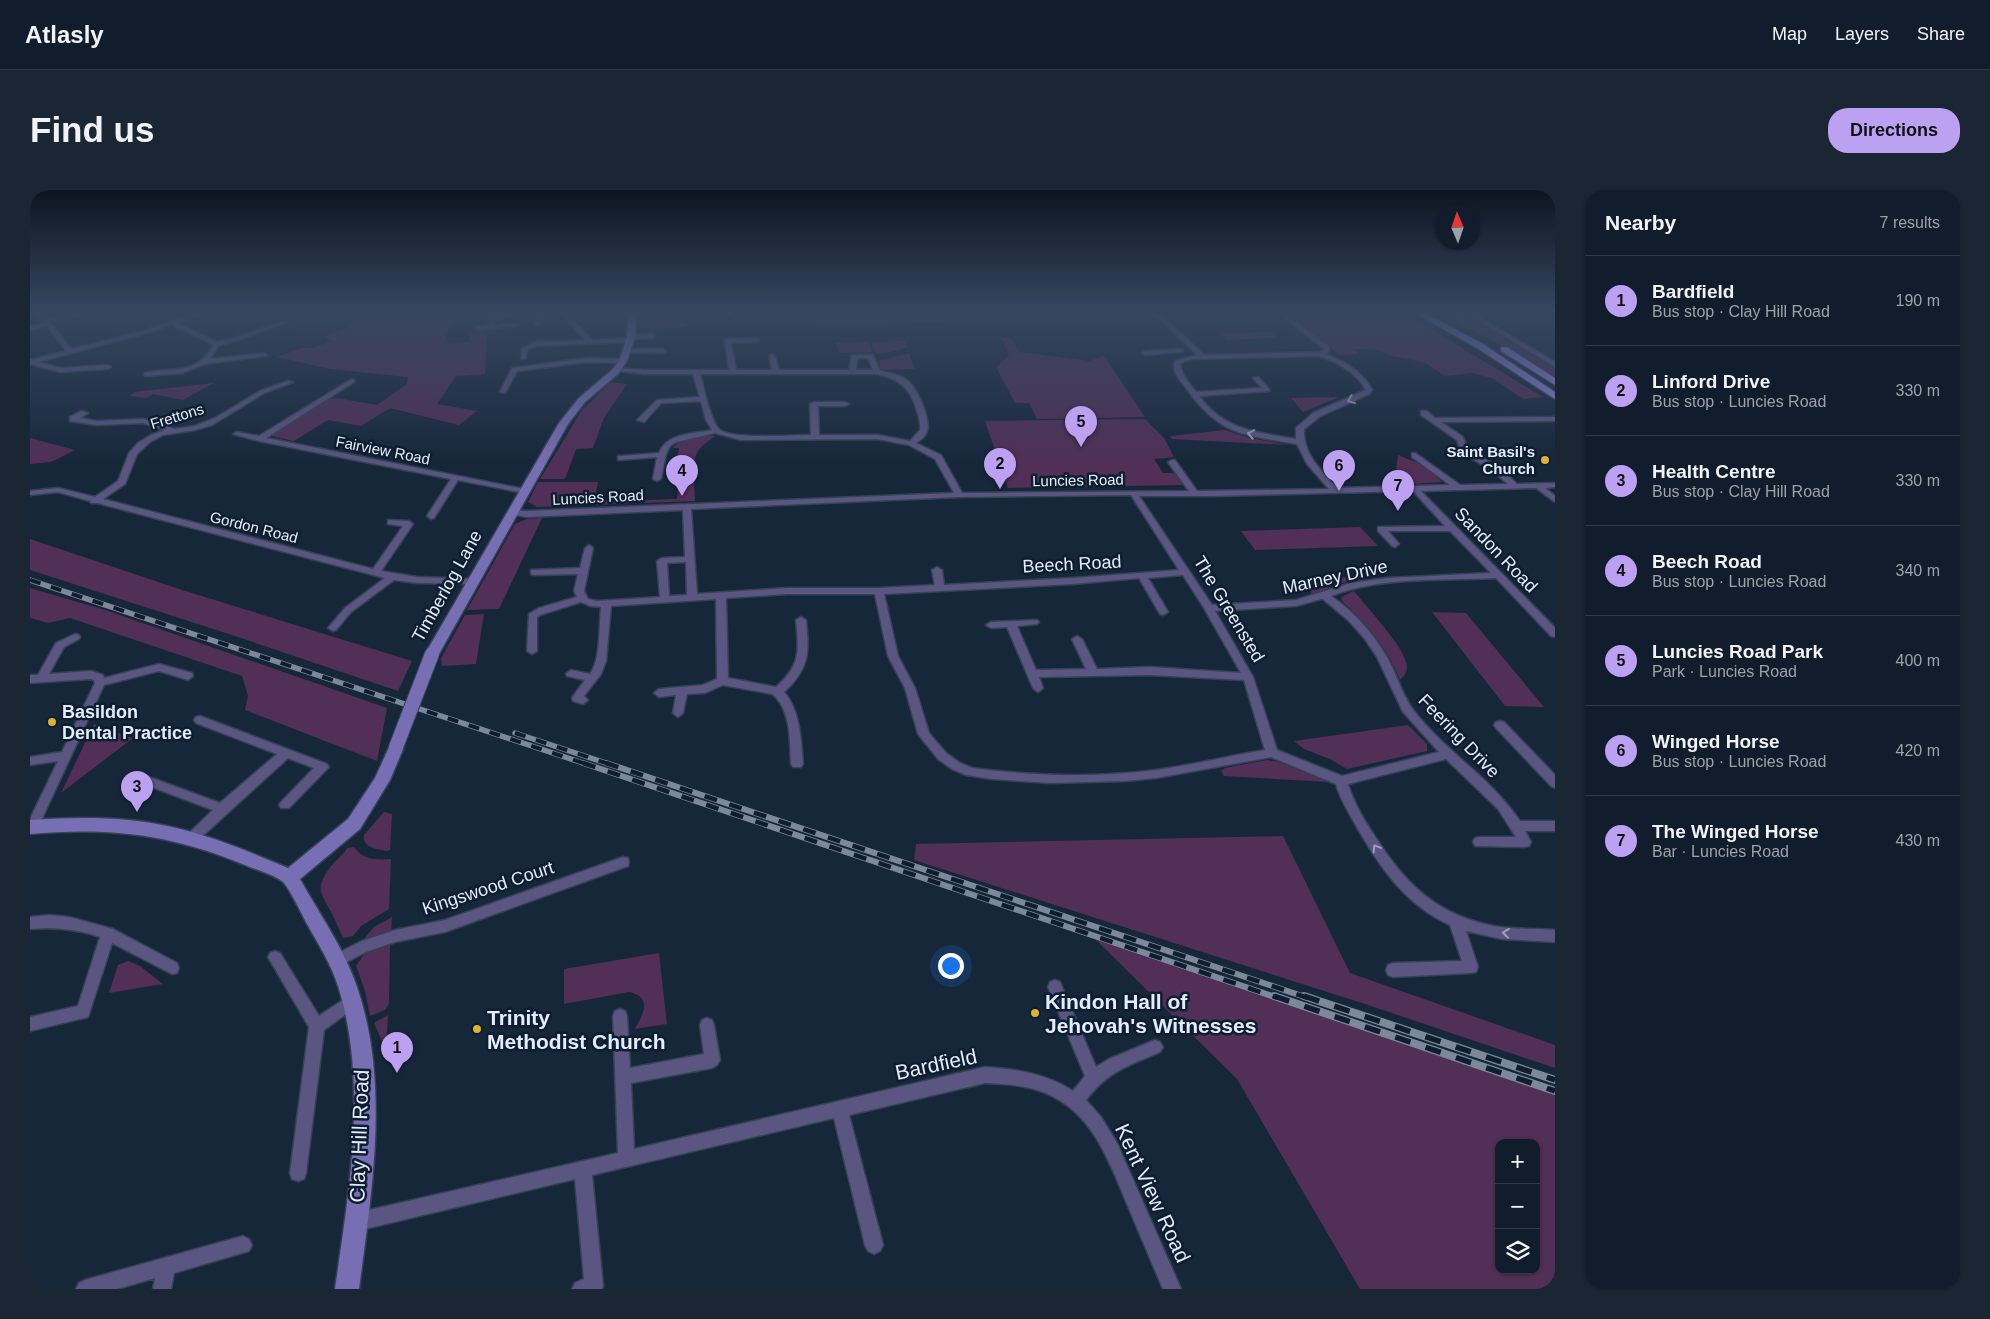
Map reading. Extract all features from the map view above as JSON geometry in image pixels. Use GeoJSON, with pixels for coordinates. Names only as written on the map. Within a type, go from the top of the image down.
{"type":"FeatureCollection","features":[{"type":"Feature","properties":{"kind":"main road","name":"Timberlog Lane"},"geometry":{"type":"LineString","coordinates":[[290,877],[354,824],[382,780],[432,654],[524,491],[574,410],[622,362]]}},
{"type":"Feature","properties":{"kind":"main road"},"geometry":{"type":"LineString","coordinates":[[1504,362],[1555,396]]}},
{"type":"Feature","properties":{"kind":"main road"},"geometry":{"type":"LineString","coordinates":[[1524,362],[1555,382]]}},
{"type":"Feature","properties":{"kind":"main road"},"geometry":{"type":"LineString","coordinates":[[31,827],[75,824],[119,825],[170,832],[233,853],[290,877]]}},
{"type":"Feature","properties":{"kind":"main road","name":"Clay Hill Road"},"geometry":{"type":"LineString","coordinates":[[290,877],[307,910],[328,941],[337,961],[352,1001],[359,1036],[364,1083],[364,1142],[347,1289]]}},
{"type":"Feature","properties":{"kind":"street"},"geometry":{"type":"LineString","coordinates":[[31,362],[60,370],[108,367]]}},
{"type":"Feature","properties":{"kind":"street"},"geometry":{"type":"LineString","coordinates":[[146,374],[186,369],[203,362]]}},
{"type":"Feature","properties":{"kind":"street"},"geometry":{"type":"LineString","coordinates":[[503,392],[514,369],[569,362]]}},
{"type":"Feature","properties":{"kind":"street"},"geometry":{"type":"LineString","coordinates":[[603,362],[644,372],[877,372],[895,376],[903,379],[913,388],[925,430],[922,435],[911,443]]}},
{"type":"Feature","properties":{"kind":"street"},"geometry":{"type":"LineString","coordinates":[[731,362],[733,372]]}},
{"type":"Feature","properties":{"kind":"street"},"geometry":{"type":"LineString","coordinates":[[774,362],[776,372]]}},
{"type":"Feature","properties":{"kind":"street"},"geometry":{"type":"LineString","coordinates":[[852,372],[853,362]]}},
{"type":"Feature","properties":{"kind":"street"},"geometry":{"type":"LineString","coordinates":[[873,362],[877,372]]}},
{"type":"Feature","properties":{"kind":"street"},"geometry":{"type":"LineString","coordinates":[[1177,362],[1176,366],[1193,394],[1217,419],[1230,428],[1248,434],[1299,442]]}},
{"type":"Feature","properties":{"kind":"street"},"geometry":{"type":"LineString","coordinates":[[1336,491],[1304,454],[1299,442],[1300,428],[1309,419],[1362,396],[1369,390],[1363,380],[1340,362]]}},
{"type":"Feature","properties":{"kind":"street"},"geometry":{"type":"LineString","coordinates":[[696,372],[703,399],[716,431]]}},
{"type":"Feature","properties":{"kind":"street"},"geometry":{"type":"LineString","coordinates":[[1193,394],[1267,390],[1256,378]]}},
{"type":"Feature","properties":{"kind":"street"},"geometry":{"type":"LineString","coordinates":[[259,438],[352,380]]}},
{"type":"Feature","properties":{"kind":"street","name":"Frettons"},"geometry":{"type":"LineString","coordinates":[[94,501],[119,484],[124,478],[130,457],[148,440],[171,430],[192,428],[209,423],[264,391],[279,388],[290,382]]}},
{"type":"Feature","properties":{"kind":"street"},"geometry":{"type":"LineString","coordinates":[[641,420],[659,401],[703,399]]}},
{"type":"Feature","properties":{"kind":"street"},"geometry":{"type":"LineString","coordinates":[[815,438],[814,404],[845,404]]}},
{"type":"Feature","properties":{"kind":"street"},"geometry":{"type":"LineString","coordinates":[[84,413],[73,418],[94,423],[135,419],[164,426],[171,430]]}},
{"type":"Feature","properties":{"kind":"street"},"geometry":{"type":"LineString","coordinates":[[1424,413],[1460,439],[1464,450],[1496,469],[1516,486]]}},
{"type":"Feature","properties":{"kind":"street"},"geometry":{"type":"LineString","coordinates":[[1519,419],[1527,425]]}},
{"type":"Feature","properties":{"kind":"street"},"geometry":{"type":"LineString","coordinates":[[1433,420],[1555,419]]}},
{"type":"Feature","properties":{"kind":"street"},"geometry":{"type":"LineString","coordinates":[[657,479],[664,447],[674,440],[716,431],[741,438],[878,437],[911,443],[938,457],[959,495]]}},
{"type":"Feature","properties":{"kind":"street","name":"Fairview Road"},"geometry":{"type":"LineString","coordinates":[[236,434],[524,491]]}},
{"type":"Feature","properties":{"kind":"street"},"geometry":{"type":"LineString","coordinates":[[621,457],[647,457],[662,454]]}},
{"type":"Feature","properties":{"kind":"street"},"geometry":{"type":"LineString","coordinates":[[1415,455],[1459,488]]}},
{"type":"Feature","properties":{"kind":"street"},"geometry":{"type":"LineString","coordinates":[[1172,462],[1195,494]]}},
{"type":"Feature","properties":{"kind":"street"},"geometry":{"type":"LineString","coordinates":[[431,516],[455,478]]}},
{"type":"Feature","properties":{"kind":"street"},"geometry":{"type":"LineString","coordinates":[[1537,485],[1555,500]]}},
{"type":"Feature","properties":{"kind":"street","name":"Luncies Road"},"geometry":{"type":"LineString","coordinates":[[512,512],[527,514],[959,495],[1195,494],[1555,485]]}},
{"type":"Feature","properties":{"kind":"street","name":"Sandon Road"},"geometry":{"type":"LineString","coordinates":[[1415,489],[1555,634]]}},
{"type":"Feature","properties":{"kind":"street","name":"Gordon Road"},"geometry":{"type":"LineString","coordinates":[[30,493],[58,490],[94,501],[392,577],[473,582]]}},
{"type":"Feature","properties":{"kind":"street","name":"The Greensted"},"geometry":{"type":"LineString","coordinates":[[1133,493],[1229,640],[1248,677],[1272,753]]}},
{"type":"Feature","properties":{"kind":"street"},"geometry":{"type":"LineString","coordinates":[[687,506],[692,597]]}},
{"type":"Feature","properties":{"kind":"street"},"geometry":{"type":"LineString","coordinates":[[376,573],[409,524],[391,522]]}},
{"type":"Feature","properties":{"kind":"street"},"geometry":{"type":"LineString","coordinates":[[1394,544],[1381,529],[1451,528]]}},
{"type":"Feature","properties":{"kind":"street"},"geometry":{"type":"LineString","coordinates":[[532,651],[532,616],[543,610],[568,605],[582,599],[579,588],[589,548]]}},
{"type":"Feature","properties":{"kind":"street"},"geometry":{"type":"LineString","coordinates":[[665,599],[662,561],[691,559]]}},
{"type":"Feature","properties":{"kind":"street"},"geometry":{"type":"LineString","coordinates":[[937,570],[940,587]]}},
{"type":"Feature","properties":{"kind":"street"},"geometry":{"type":"LineString","coordinates":[[534,572],[583,571]]}},
{"type":"Feature","properties":{"kind":"street","name":"Beech Road"},"geometry":{"type":"LineString","coordinates":[[582,599],[590,603],[606,604],[787,591],[879,591],[1184,572]]}},
{"type":"Feature","properties":{"kind":"street","name":"Marney Drive"},"geometry":{"type":"LineString","coordinates":[[1209,608],[1286,605],[1309,601],[1350,586],[1380,582],[1497,575]]}},
{"type":"Feature","properties":{"kind":"street"},"geometry":{"type":"LineString","coordinates":[[1142,576],[1163,612]]}},
{"type":"Feature","properties":{"kind":"street"},"geometry":{"type":"LineString","coordinates":[[334,628],[348,610],[392,577]]}},
{"type":"Feature","properties":{"kind":"street"},"geometry":{"type":"LineString","coordinates":[[879,591],[893,656],[910,688],[924,734],[942,756],[956,766],[970,772],[1051,779],[1125,777],[1156,774],[1272,753],[1341,781],[1449,754]]}},
{"type":"Feature","properties":{"kind":"street"},"geometry":{"type":"LineString","coordinates":[[720,595],[722,681]]}},
{"type":"Feature","properties":{"kind":"street","name":"Feering Drive"},"geometry":{"type":"LineString","coordinates":[[1325,596],[1344,611],[1371,641],[1387,667],[1401,702],[1430,736],[1494,797],[1518,826]]}},
{"type":"Feature","properties":{"kind":"street"},"geometry":{"type":"LineString","coordinates":[[583,700],[578,698],[601,662],[606,604]]}},
{"type":"Feature","properties":{"kind":"street"},"geometry":{"type":"LineString","coordinates":[[777,692],[786,684],[803,660],[801,620]]}},
{"type":"Feature","properties":{"kind":"street"},"geometry":{"type":"LineString","coordinates":[[991,625],[1034,622]]}},
{"type":"Feature","properties":{"kind":"street"},"geometry":{"type":"LineString","coordinates":[[1011,624],[1038,688]]}},
{"type":"Feature","properties":{"kind":"street"},"geometry":{"type":"LineString","coordinates":[[36,678],[60,645],[75,637]]}},
{"type":"Feature","properties":{"kind":"street"},"geometry":{"type":"LineString","coordinates":[[1077,639],[1093,672]]}},
{"type":"Feature","properties":{"kind":"street"},"geometry":{"type":"LineString","coordinates":[[100,683],[158,667],[188,676]]}},
{"type":"Feature","properties":{"kind":"street"},"geometry":{"type":"LineString","coordinates":[[1033,674],[1182,671],[1248,677]]}},
{"type":"Feature","properties":{"kind":"street"},"geometry":{"type":"LineString","coordinates":[[571,674],[592,678]]}},
{"type":"Feature","properties":{"kind":"street"},"geometry":{"type":"LineString","coordinates":[[36,678],[91,675],[98,678],[100,683]]}},
{"type":"Feature","properties":{"kind":"street"},"geometry":{"type":"LineString","coordinates":[[659,693],[704,689],[722,681],[777,692],[785,700],[789,712],[796,745],[797,764]]}},
{"type":"Feature","properties":{"kind":"street"},"geometry":{"type":"LineString","coordinates":[[31,827],[67,756],[100,683]]}},
{"type":"Feature","properties":{"kind":"street"},"geometry":{"type":"LineString","coordinates":[[678,713],[682,692]]}},
{"type":"Feature","properties":{"kind":"street"},"geometry":{"type":"LineString","coordinates":[[200,720],[323,767],[285,804]]}},
{"type":"Feature","properties":{"kind":"street"},"geometry":{"type":"LineString","coordinates":[[1500,724],[1555,783]]}},
{"type":"Feature","properties":{"kind":"street"},"geometry":{"type":"LineString","coordinates":[[192,838],[286,753]]}},
{"type":"Feature","properties":{"kind":"street"},"geometry":{"type":"LineString","coordinates":[[30,761],[67,756]]}},
{"type":"Feature","properties":{"kind":"street"},"geometry":{"type":"LineString","coordinates":[[137,777],[222,809]]}},
{"type":"Feature","properties":{"kind":"street"},"geometry":{"type":"LineString","coordinates":[[1341,781],[1345,795],[1390,872],[1412,894],[1433,910],[1456,921],[1494,932],[1555,936]]}},
{"type":"Feature","properties":{"kind":"street"},"geometry":{"type":"LineString","coordinates":[[1479,842],[1525,842],[1518,826],[1555,826]]}},
{"type":"Feature","properties":{"kind":"street","name":"Kingswood Court"},"geometry":{"type":"LineString","coordinates":[[337,961],[362,947],[395,936],[445,926],[624,862]]}},
{"type":"Feature","properties":{"kind":"street"},"geometry":{"type":"LineString","coordinates":[[30,923],[60,921],[84,924],[108,933],[172,968]]}},
{"type":"Feature","properties":{"kind":"street"},"geometry":{"type":"LineString","coordinates":[[1393,970],[1472,967],[1456,921]]}},
{"type":"Feature","properties":{"kind":"street"},"geometry":{"type":"LineString","coordinates":[[30,1024],[83,1012],[108,933]]}},
{"type":"Feature","properties":{"kind":"street"},"geometry":{"type":"LineString","coordinates":[[275,958],[316,1026],[298,1173]]}},
{"type":"Feature","properties":{"kind":"street"},"geometry":{"type":"LineString","coordinates":[[1055,988],[1093,1078]]}},
{"type":"Feature","properties":{"kind":"street"},"geometry":{"type":"LineString","coordinates":[[316,1026],[352,1001]]}},
{"type":"Feature","properties":{"kind":"street"},"geometry":{"type":"LineString","coordinates":[[620,1016],[626,1158]]}},
{"type":"Feature","properties":{"kind":"street"},"geometry":{"type":"LineString","coordinates":[[622,1077],[712,1060],[707,1025]]}},
{"type":"Feature","properties":{"kind":"street"},"geometry":{"type":"LineString","coordinates":[[1074,1101],[1093,1078],[1114,1064],[1155,1048]]}},
{"type":"Feature","properties":{"kind":"street","name":"Bardfield"},"geometry":{"type":"LineString","coordinates":[[356,1222],[985,1075],[1014,1076],[1042,1084]]}},
{"type":"Feature","properties":{"kind":"street","name":"Kent View Road"},"geometry":{"type":"LineString","coordinates":[[1042,1084],[1074,1101],[1103,1134],[1118,1164],[1172,1289]]}},
{"type":"Feature","properties":{"kind":"street"},"geometry":{"type":"LineString","coordinates":[[840,1109],[874,1245]]}},
{"type":"Feature","properties":{"kind":"street"},"geometry":{"type":"LineString","coordinates":[[581,1289],[594,1286],[583,1170]]}},
{"type":"Feature","properties":{"kind":"street"},"geometry":{"type":"LineString","coordinates":[[85,1289],[243,1245]]}},
{"type":"Feature","properties":{"kind":"street"},"geometry":{"type":"LineString","coordinates":[[162,1289],[167,1266]]}},
{"type":"Feature","properties":{"kind":"shaded area"},"geometry":{"type":"Polygon","coordinates":[[[300,362],[486,362],[485,374],[456,376],[437,404],[477,411],[459,425],[390,408],[361,426],[328,420],[294,441],[268,435],[321,400],[337,398],[377,405],[407,384],[408,377],[330,369],[300,362]]]}},
{"type":"Feature","properties":{"kind":"shaded area"},"geometry":{"type":"Polygon","coordinates":[[[879,362],[912,362],[915,369],[883,370],[880,368],[879,362]]]}},
{"type":"Feature","properties":{"kind":"shaded area"},"geometry":{"type":"Polygon","coordinates":[[[1001,362],[1108,362],[1145,417],[1037,419],[1029,403],[1015,403],[996,367],[1001,362]]]}},
{"type":"Feature","properties":{"kind":"shaded area"},"geometry":{"type":"Polygon","coordinates":[[[1423,362],[1486,362],[1543,397],[1523,399],[1492,378],[1472,373],[1445,376],[1423,362]]]}},
{"type":"Feature","properties":{"kind":"shaded area"},"geometry":{"type":"Polygon","coordinates":[[[1529,362],[1544,362],[1555,369],[1555,379],[1529,362]]]}},
{"type":"Feature","properties":{"kind":"shaded area"},"geometry":{"type":"Polygon","coordinates":[[[611,382],[627,384],[604,418],[593,448],[576,449],[565,479],[540,479],[582,410],[611,382]]]}},
{"type":"Feature","properties":{"kind":"shaded area"},"geometry":{"type":"Polygon","coordinates":[[[214,383],[183,400],[153,394],[147,398],[130,396],[134,392],[214,383]]]}},
{"type":"Feature","properties":{"kind":"shaded area"},"geometry":{"type":"Polygon","coordinates":[[[1339,397],[1303,412],[1291,398],[1339,397]]]}},
{"type":"Feature","properties":{"kind":"shaded area"},"geometry":{"type":"Polygon","coordinates":[[[1145,419],[1164,438],[1174,457],[1154,459],[1163,473],[1177,473],[1186,485],[1008,488],[985,421],[1145,419]]]}},
{"type":"Feature","properties":{"kind":"shaded area"},"geometry":{"type":"Polygon","coordinates":[[[1225,430],[1249,438],[1289,445],[1172,439],[1170,436],[1225,430]]]}},
{"type":"Feature","properties":{"kind":"shaded area"},"geometry":{"type":"Polygon","coordinates":[[[715,436],[699,450],[695,458],[694,479],[673,479],[679,448],[673,448],[681,442],[692,438],[715,436]]]}},
{"type":"Feature","properties":{"kind":"shaded area"},"geometry":{"type":"Polygon","coordinates":[[[30,438],[75,450],[51,462],[30,464],[30,438]]]}},
{"type":"Feature","properties":{"kind":"shaded area"},"geometry":{"type":"Polygon","coordinates":[[[1398,455],[1423,465],[1442,482],[1411,484],[1396,469],[1398,455]]]}},
{"type":"Feature","properties":{"kind":"shaded area"},"geometry":{"type":"Polygon","coordinates":[[[538,482],[598,482],[594,502],[677,499],[678,482],[694,482],[695,501],[537,507],[528,502],[538,482]]]}},
{"type":"Feature","properties":{"kind":"shaded area"},"geometry":{"type":"Polygon","coordinates":[[[542,518],[499,609],[467,610],[515,524],[527,519],[542,518]]]}},
{"type":"Feature","properties":{"kind":"shaded area"},"geometry":{"type":"Polygon","coordinates":[[[1360,527],[1378,546],[1255,550],[1241,531],[1360,527]]]}},
{"type":"Feature","properties":{"kind":"shaded area"},"geometry":{"type":"Polygon","coordinates":[[[30,539],[179,589],[412,661],[398,691],[30,570],[30,539]]]}},
{"type":"Feature","properties":{"kind":"shaded area"},"geometry":{"type":"Polygon","coordinates":[[[1371,577],[1342,583],[1313,595],[1301,578],[1371,577]]]}},
{"type":"Feature","properties":{"kind":"shaded area"},"geometry":{"type":"Polygon","coordinates":[[[30,588],[105,610],[387,708],[377,761],[245,710],[248,696],[242,676],[70,618],[48,623],[30,618],[30,588]]]}},
{"type":"Feature","properties":{"kind":"shaded area"},"geometry":{"type":"Polygon","coordinates":[[[1354,591],[1385,628],[1405,659],[1406,673],[1400,680],[1383,647],[1342,601],[1341,597],[1354,591]]]}},
{"type":"Feature","properties":{"kind":"shaded area"},"geometry":{"type":"Polygon","coordinates":[[[1432,612],[1466,613],[1544,707],[1505,706],[1432,612]]]}},
{"type":"Feature","properties":{"kind":"shaded area"},"geometry":{"type":"Polygon","coordinates":[[[484,614],[476,664],[442,666],[441,658],[465,615],[484,614]]]}},
{"type":"Feature","properties":{"kind":"shaded area"},"geometry":{"type":"Polygon","coordinates":[[[94,724],[133,738],[61,793],[94,724]]]}},
{"type":"Feature","properties":{"kind":"shaded area"},"geometry":{"type":"Polygon","coordinates":[[[1408,725],[1427,744],[1427,751],[1347,769],[1330,759],[1304,749],[1294,741],[1408,725]]]}},
{"type":"Feature","properties":{"kind":"shaded area"},"geometry":{"type":"Polygon","coordinates":[[[1267,760],[1279,762],[1329,782],[1224,776],[1221,771],[1225,768],[1267,760]]]}},
{"type":"Feature","properties":{"kind":"shaded area"},"geometry":{"type":"Polygon","coordinates":[[[384,812],[392,814],[390,850],[387,851],[371,847],[365,843],[364,839],[364,835],[384,812]]]}},
{"type":"Feature","properties":{"kind":"shaded area"},"geometry":{"type":"Polygon","coordinates":[[[1283,836],[1350,973],[1555,1045],[1555,1068],[1365,1004],[914,860],[916,844],[1283,836]]]}},
{"type":"Feature","properties":{"kind":"shaded area"},"geometry":{"type":"Polygon","coordinates":[[[354,847],[366,857],[391,859],[389,909],[361,926],[353,936],[343,938],[322,896],[321,887],[324,876],[331,866],[347,848],[354,847]]]}},
{"type":"Feature","properties":{"kind":"shaded area"},"geometry":{"type":"Polygon","coordinates":[[[392,917],[391,933],[361,942],[374,927],[392,917]]]}},
{"type":"Feature","properties":{"kind":"shaded area"},"geometry":{"type":"Polygon","coordinates":[[[1091,935],[1555,1094],[1555,1289],[1360,1289],[1237,1079],[1091,935]]]}},
{"type":"Feature","properties":{"kind":"shaded area"},"geometry":{"type":"Polygon","coordinates":[[[390,943],[389,1004],[385,1010],[370,1016],[365,991],[356,966],[366,951],[390,943]]]}},
{"type":"Feature","properties":{"kind":"shaded area"},"geometry":{"type":"Polygon","coordinates":[[[659,953],[667,1024],[635,1029],[643,1012],[644,1002],[636,994],[629,992],[564,1004],[564,969],[659,953]]]}},
{"type":"Feature","properties":{"kind":"shaded area"},"geometry":{"type":"Polygon","coordinates":[[[128,961],[140,966],[163,984],[109,993],[118,965],[128,961]]]}},
{"type":"Feature","properties":{"kind":"shaded area"},"geometry":{"type":"Polygon","coordinates":[[[388,1015],[386,1050],[374,1023],[388,1015]]]}},
{"type":"Feature","properties":{"kind":"railway"},"geometry":{"type":"LineString","coordinates":[[30,580],[584,763]]}},
{"type":"Feature","properties":{"kind":"railway"},"geometry":{"type":"LineString","coordinates":[[515,733],[608,764]]}},
{"type":"Feature","properties":{"kind":"railway"},"geometry":{"type":"LineString","coordinates":[[584,763],[1278,998]]}},
{"type":"Feature","properties":{"kind":"railway"},"geometry":{"type":"LineString","coordinates":[[608,764],[1308,998]]}},
{"type":"Feature","properties":{"kind":"railway"},"geometry":{"type":"LineString","coordinates":[[1274,996],[1555,1091]]}},
{"type":"Feature","properties":{"kind":"railway"},"geometry":{"type":"LineString","coordinates":[[1304,996],[1555,1080]]}},
{"type":"Feature","properties":{"kind":"place","name":"Luncies Road Park"},"geometry":{"type":"Point","coordinates":[1081,447]}},
{"type":"Feature","properties":{"kind":"place","name":"Saint Basil's Church"},"geometry":{"type":"Point","coordinates":[1545,460]}},
{"type":"Feature","properties":{"kind":"place","name":"Linford Drive"},"geometry":{"type":"Point","coordinates":[1000,489]}},
{"type":"Feature","properties":{"kind":"place","name":"Winged Horse"},"geometry":{"type":"Point","coordinates":[1339,491]}},
{"type":"Feature","properties":{"kind":"place","name":"Beech Road"},"geometry":{"type":"Point","coordinates":[682,496]}},
{"type":"Feature","properties":{"kind":"place","name":"The Winged Horse"},"geometry":{"type":"Point","coordinates":[1398,511]}},
{"type":"Feature","properties":{"kind":"place","name":"Basildon Dental Practice"},"geometry":{"type":"Point","coordinates":[52,722]}},
{"type":"Feature","properties":{"kind":"place","name":"Health Centre"},"geometry":{"type":"Point","coordinates":[137,812]}},
{"type":"Feature","properties":{"kind":"place","name":"Kindon Hall of Jehovah's Witnesses"},"geometry":{"type":"Point","coordinates":[1035,1013]}},
{"type":"Feature","properties":{"kind":"place","name":"Trinity Methodist Church"},"geometry":{"type":"Point","coordinates":[477,1029]}},
{"type":"Feature","properties":{"kind":"place","name":"Bardfield"},"geometry":{"type":"Point","coordinates":[397,1073]}}]}
